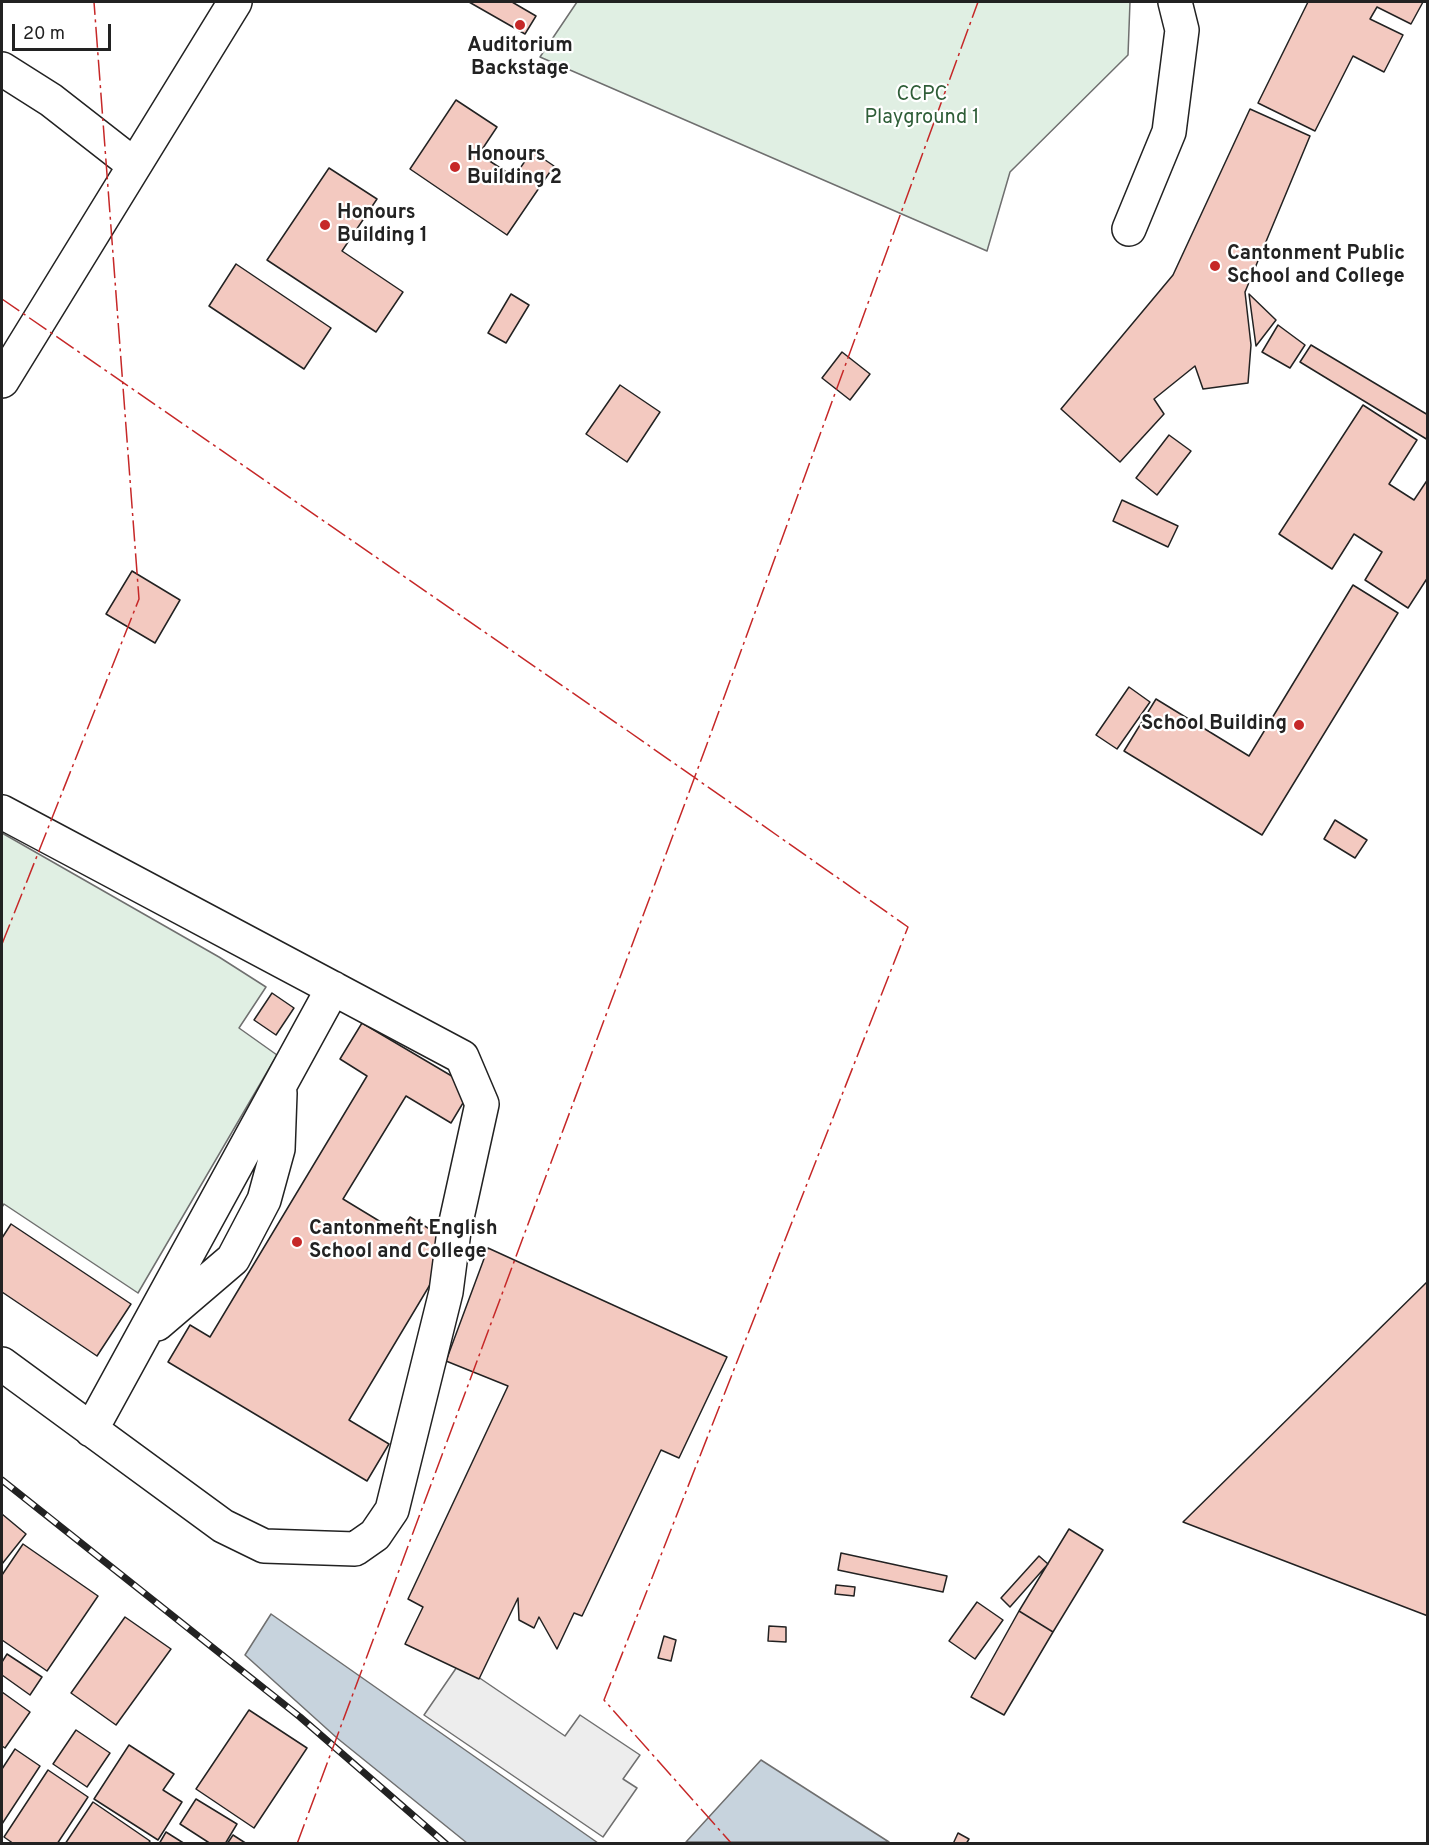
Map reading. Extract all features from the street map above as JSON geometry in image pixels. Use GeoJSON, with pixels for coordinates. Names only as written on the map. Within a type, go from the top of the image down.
{"type":"FeatureCollection","features":[{"type":"Feature","properties":{"kind":"street"},"geometry":{"type":"LineString","coordinates":[[2,381],[133,164],[235,2]]}},
{"type":"Feature","properties":{"kind":"street"},"geometry":{"type":"LineString","coordinates":[[1129,229],[1169,132],[1182,30],[1175,2]]}},
{"type":"Feature","properties":{"kind":"street"},"geometry":{"type":"LineString","coordinates":[[2,69],[51,100],[133,164]]}},
{"type":"Feature","properties":{"kind":"street"},"geometry":{"type":"LineString","coordinates":[[2,812],[462,1057],[482,1104],[454,1231],[447,1292],[392,1510],[375,1535],[355,1550],[264,1546],[223,1526],[2,1364]]}},
{"type":"Feature","properties":{"kind":"street"},"geometry":{"type":"LineString","coordinates":[[92,1430],[333,988]]}},
{"type":"Feature","properties":{"kind":"green space","name":"CCPC Playground 1"},"geometry":{"type":"Polygon","coordinates":[[[577,2],[1130,2],[1128,55],[1010,172],[987,251],[540,57],[577,2]]]}},
{"type":"Feature","properties":{"kind":"green space"},"geometry":{"type":"Polygon","coordinates":[[[2,833],[219,957],[266,987],[239,1028],[277,1055],[138,1293],[4,1204],[2,1207],[2,833]]]}},
{"type":"Feature","properties":{"kind":"shaded area"},"geometry":{"type":"Polygon","coordinates":[[[271,1614],[598,1843],[467,1843],[337,1738],[245,1655],[271,1614]]]}},
{"type":"Feature","properties":{"kind":"shaded area"},"geometry":{"type":"Polygon","coordinates":[[[459,1664],[565,1736],[580,1715],[640,1755],[623,1779],[637,1788],[603,1837],[424,1715],[459,1664]]]}},
{"type":"Feature","properties":{"kind":"shaded area"},"geometry":{"type":"Polygon","coordinates":[[[761,1760],[889,1842],[686,1842],[761,1760]]]}},
{"type":"Feature","properties":{"kind":"building","name":"Auditorium Backstage"},"geometry":{"type":"Polygon","coordinates":[[[469,2],[512,2],[536,16],[525,34],[469,2]]]}},
{"type":"Feature","properties":{"kind":"building"},"geometry":{"type":"Polygon","coordinates":[[[1308,2],[1423,2],[1411,24],[1377,7],[1370,19],[1403,35],[1384,72],[1353,56],[1315,131],[1258,103],[1308,2]]]}},
{"type":"Feature","properties":{"kind":"building","name":"Honours Building 2"},"geometry":{"type":"Polygon","coordinates":[[[456,100],[497,127],[479,154],[514,177],[532,151],[554,166],[507,235],[410,169],[456,100]]]}},
{"type":"Feature","properties":{"kind":"building"},"geometry":{"type":"Polygon","coordinates":[[[1250,109],[1310,136],[1245,292],[1251,345],[1248,383],[1203,389],[1195,366],[1154,399],[1164,414],[1120,462],[1061,409],[1173,275],[1250,109]]]}},
{"type":"Feature","properties":{"kind":"building","name":"Honours Building 1"},"geometry":{"type":"Polygon","coordinates":[[[329,168],[377,199],[342,251],[403,292],[376,332],[267,260],[329,168]]]}},
{"type":"Feature","properties":{"kind":"building"},"geometry":{"type":"Polygon","coordinates":[[[236,264],[331,328],[304,369],[209,306],[236,264]]]}},
{"type":"Feature","properties":{"kind":"building"},"geometry":{"type":"Polygon","coordinates":[[[511,294],[529,305],[506,343],[488,333],[511,294]]]}},
{"type":"Feature","properties":{"kind":"building"},"geometry":{"type":"Polygon","coordinates":[[[1249,294],[1276,320],[1256,346],[1249,294]]]}},
{"type":"Feature","properties":{"kind":"building"},"geometry":{"type":"Polygon","coordinates":[[[1278,325],[1305,345],[1290,368],[1262,352],[1278,325]]]}},
{"type":"Feature","properties":{"kind":"building"},"geometry":{"type":"Polygon","coordinates":[[[1311,345],[1428,415],[1428,440],[1300,362],[1311,345]]]}},
{"type":"Feature","properties":{"kind":"building"},"geometry":{"type":"Polygon","coordinates":[[[842,352],[870,374],[850,400],[822,378],[842,352]]]}},
{"type":"Feature","properties":{"kind":"building"},"geometry":{"type":"Polygon","coordinates":[[[620,385],[660,412],[627,462],[586,434],[620,385]]]}},
{"type":"Feature","properties":{"kind":"building"},"geometry":{"type":"Polygon","coordinates":[[[1363,405],[1417,440],[1389,484],[1414,500],[1428,479],[1428,577],[1408,608],[1365,580],[1382,552],[1354,534],[1332,569],[1279,534],[1363,405]]]}},
{"type":"Feature","properties":{"kind":"building"},"geometry":{"type":"Polygon","coordinates":[[[1169,435],[1191,451],[1157,495],[1136,478],[1169,435]]]}},
{"type":"Feature","properties":{"kind":"building"},"geometry":{"type":"Polygon","coordinates":[[[1122,500],[1178,526],[1168,547],[1113,521],[1122,500]]]}},
{"type":"Feature","properties":{"kind":"building"},"geometry":{"type":"Polygon","coordinates":[[[132,571],[180,600],[155,643],[106,614],[132,571]]]}},
{"type":"Feature","properties":{"kind":"building","name":"School Building"},"geometry":{"type":"Polygon","coordinates":[[[1353,585],[1398,613],[1262,835],[1124,751],[1156,699],[1249,756],[1353,585]]]}},
{"type":"Feature","properties":{"kind":"building"},"geometry":{"type":"Polygon","coordinates":[[[1129,687],[1150,702],[1117,749],[1096,735],[1129,687]]]}},
{"type":"Feature","properties":{"kind":"building"},"geometry":{"type":"Polygon","coordinates":[[[1335,820],[1367,840],[1355,858],[1324,839],[1335,820]]]}},
{"type":"Feature","properties":{"kind":"building"},"geometry":{"type":"Polygon","coordinates":[[[272,993],[294,1008],[276,1035],[254,1020],[272,993]]]}},
{"type":"Feature","properties":{"kind":"building"},"geometry":{"type":"Polygon","coordinates":[[[362,1023],[472,1088],[451,1123],[406,1096],[343,1199],[399,1233],[410,1217],[436,1233],[440,1268],[349,1420],[389,1444],[367,1481],[168,1362],[190,1325],[210,1337],[367,1076],[340,1059],[362,1023]]]}},
{"type":"Feature","properties":{"kind":"building"},"geometry":{"type":"Polygon","coordinates":[[[11,1224],[131,1304],[97,1356],[2,1292],[2,1238],[11,1224]]]}},
{"type":"Feature","properties":{"kind":"building"},"geometry":{"type":"Polygon","coordinates":[[[488,1248],[727,1357],[679,1458],[661,1450],[582,1616],[574,1613],[557,1649],[539,1617],[534,1628],[519,1620],[518,1598],[479,1679],[405,1644],[423,1607],[408,1599],[508,1386],[446,1361],[488,1248]]]}},
{"type":"Feature","properties":{"kind":"building"},"geometry":{"type":"Polygon","coordinates":[[[1428,1281],[1428,1616],[1183,1522],[1428,1281]]]}},
{"type":"Feature","properties":{"kind":"building"},"geometry":{"type":"Polygon","coordinates":[[[2,1514],[26,1534],[2,1564],[2,1514]]]}},
{"type":"Feature","properties":{"kind":"building"},"geometry":{"type":"Polygon","coordinates":[[[1069,1529],[1103,1550],[1053,1632],[1019,1611],[1069,1529]]]}},
{"type":"Feature","properties":{"kind":"building"},"geometry":{"type":"Polygon","coordinates":[[[23,1544],[98,1596],[47,1671],[2,1640],[2,1575],[23,1544]]]}},
{"type":"Feature","properties":{"kind":"building"},"geometry":{"type":"Polygon","coordinates":[[[841,1553],[947,1576],[943,1592],[838,1570],[841,1553]]]}},
{"type":"Feature","properties":{"kind":"building"},"geometry":{"type":"Polygon","coordinates":[[[1039,1556],[1048,1564],[1010,1607],[1001,1598],[1039,1556]]]}},
{"type":"Feature","properties":{"kind":"building"},"geometry":{"type":"Polygon","coordinates":[[[836,1585],[855,1587],[854,1596],[835,1594],[836,1585]]]}},
{"type":"Feature","properties":{"kind":"building"},"geometry":{"type":"Polygon","coordinates":[[[977,1602],[1003,1620],[975,1659],[949,1641],[977,1602]]]}},
{"type":"Feature","properties":{"kind":"building"},"geometry":{"type":"Polygon","coordinates":[[[1019,1611],[1053,1632],[1004,1715],[971,1697],[1019,1611]]]}},
{"type":"Feature","properties":{"kind":"building"},"geometry":{"type":"Polygon","coordinates":[[[125,1617],[171,1649],[116,1725],[71,1693],[125,1617]]]}},
{"type":"Feature","properties":{"kind":"building"},"geometry":{"type":"Polygon","coordinates":[[[769,1626],[786,1627],[786,1642],[768,1641],[769,1626]]]}},
{"type":"Feature","properties":{"kind":"building"},"geometry":{"type":"Polygon","coordinates":[[[664,1636],[676,1640],[671,1661],[658,1658],[664,1636]]]}},
{"type":"Feature","properties":{"kind":"building"},"geometry":{"type":"Polygon","coordinates":[[[7,1654],[42,1677],[30,1695],[2,1675],[2,1662],[7,1654]]]}},
{"type":"Feature","properties":{"kind":"building"},"geometry":{"type":"Polygon","coordinates":[[[2,1692],[30,1712],[5,1748],[2,1746],[2,1692]]]}},
{"type":"Feature","properties":{"kind":"building"},"geometry":{"type":"Polygon","coordinates":[[[249,1710],[307,1748],[254,1828],[196,1789],[249,1710]]]}},
{"type":"Feature","properties":{"kind":"building"},"geometry":{"type":"Polygon","coordinates":[[[76,1730],[110,1753],[87,1787],[53,1764],[76,1730]]]}},
{"type":"Feature","properties":{"kind":"building"},"geometry":{"type":"Polygon","coordinates":[[[129,1745],[174,1774],[163,1790],[182,1802],[158,1840],[94,1799],[129,1745]]]}},
{"type":"Feature","properties":{"kind":"building"},"geometry":{"type":"Polygon","coordinates":[[[15,1749],[40,1766],[2,1824],[2,1769],[15,1749]]]}},
{"type":"Feature","properties":{"kind":"building"},"geometry":{"type":"Polygon","coordinates":[[[48,1770],[88,1797],[57,1844],[14,1844],[4,1837],[48,1770]]]}},
{"type":"Feature","properties":{"kind":"building"},"geometry":{"type":"Polygon","coordinates":[[[196,1799],[237,1824],[225,1844],[211,1844],[180,1824],[196,1799]]]}},
{"type":"Feature","properties":{"kind":"building"},"geometry":{"type":"Polygon","coordinates":[[[93,1802],[150,1841],[148,1844],[65,1844],[93,1802]]]}},
{"type":"Feature","properties":{"kind":"building"},"geometry":{"type":"Polygon","coordinates":[[[166,1832],[185,1844],[159,1844],[166,1832]]]}},
{"type":"Feature","properties":{"kind":"building"},"geometry":{"type":"Polygon","coordinates":[[[958,1833],[969,1839],[966,1844],[953,1844],[958,1833]]]}},
{"type":"Feature","properties":{"kind":"building"},"geometry":{"type":"Polygon","coordinates":[[[233,1835],[247,1844],[227,1844],[233,1835]]]}},
{"type":"Feature","properties":{"kind":"railway"},"geometry":{"type":"LineString","coordinates":[[2,1480],[300,1717],[446,1844]]}},
{"type":"Feature","properties":{"kind":"power"},"geometry":{"type":"LineString","coordinates":[[2,944],[139,599],[94,2]]}},
{"type":"Feature","properties":{"kind":"power"},"geometry":{"type":"LineString","coordinates":[[297,1844],[707,744],[978,2]]}},
{"type":"Feature","properties":{"kind":"power"},"geometry":{"type":"LineString","coordinates":[[2,299],[908,927],[604,1700],[732,1844]]}},
{"type":"Feature","properties":{"kind":"place","name":"Auditorium Backstage"},"geometry":{"type":"Point","coordinates":[520,25]}},
{"type":"Feature","properties":{"kind":"place","name":"Honours Building 2"},"geometry":{"type":"Point","coordinates":[455,167]}},
{"type":"Feature","properties":{"kind":"place","name":"Honours Building 1"},"geometry":{"type":"Point","coordinates":[325,225]}},
{"type":"Feature","properties":{"kind":"place","name":"Cantonment Public School and College"},"geometry":{"type":"Point","coordinates":[1215,266]}},
{"type":"Feature","properties":{"kind":"place","name":"School Building"},"geometry":{"type":"Point","coordinates":[1299,725]}},
{"type":"Feature","properties":{"kind":"place","name":"Cantonment English School and College"},"geometry":{"type":"Point","coordinates":[297,1242]}}]}
